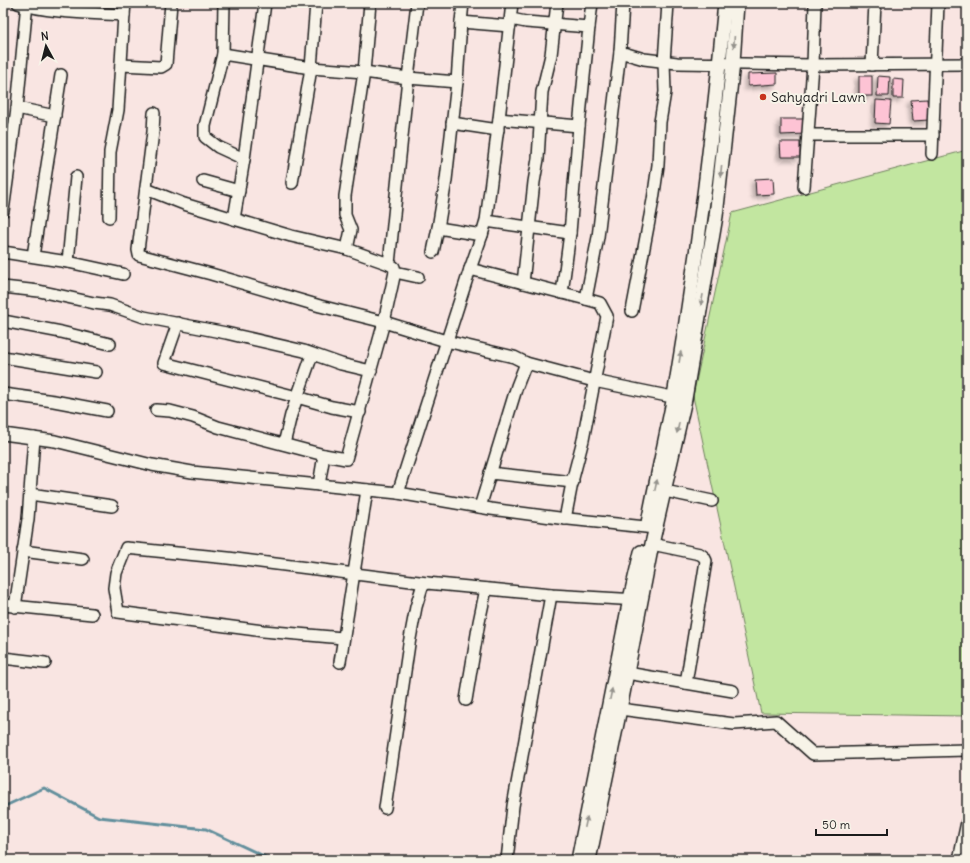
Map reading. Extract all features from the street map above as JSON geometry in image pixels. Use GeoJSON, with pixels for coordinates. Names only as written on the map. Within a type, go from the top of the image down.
{"type":"FeatureCollection","features":[{"type":"Feature","properties":{"kind":"street"},"geometry":{"type":"LineString","coordinates":[[109,217],[110,152],[118,110],[125,3]]}},
{"type":"Feature","properties":{"kind":"street"},"geometry":{"type":"LineString","coordinates":[[121,65],[161,67],[166,64],[171,3]]}},
{"type":"Feature","properties":{"kind":"street"},"geometry":{"type":"LineString","coordinates":[[224,3],[223,54],[205,126],[205,137],[218,147],[244,159]]}},
{"type":"Feature","properties":{"kind":"street"},"geometry":{"type":"LineString","coordinates":[[234,219],[244,159],[265,3]]}},
{"type":"Feature","properties":{"kind":"street"},"geometry":{"type":"LineString","coordinates":[[292,183],[311,68],[316,3]]}},
{"type":"Feature","properties":{"kind":"street"},"geometry":{"type":"LineString","coordinates":[[347,249],[351,230],[346,215],[345,196],[364,72],[370,3]]}},
{"type":"Feature","properties":{"kind":"street"},"geometry":{"type":"LineString","coordinates":[[156,410],[170,411],[218,427],[324,455],[346,459],[384,322],[392,268],[408,78],[418,3]]}},
{"type":"Feature","properties":{"kind":"street"},"geometry":{"type":"LineString","coordinates":[[433,252],[446,180],[457,82],[463,3]]}},
{"type":"Feature","properties":{"kind":"street"},"geometry":{"type":"LineString","coordinates":[[398,493],[486,221],[512,3]]}},
{"type":"Feature","properties":{"kind":"street"},"geometry":{"type":"LineString","coordinates":[[523,283],[530,228],[533,188],[538,159],[542,92],[551,55],[557,3]]}},
{"type":"Feature","properties":{"kind":"street"},"geometry":{"type":"LineString","coordinates":[[562,293],[570,233],[579,126],[592,3]]}},
{"type":"Feature","properties":{"kind":"street"},"geometry":{"type":"LineString","coordinates":[[586,298],[598,237],[620,52],[623,3]]}},
{"type":"Feature","properties":{"kind":"street"},"geometry":{"type":"LineString","coordinates":[[632,311],[653,200],[658,165],[660,122],[665,92],[664,62],[668,3]]}},
{"type":"Feature","properties":{"kind":"street"},"geometry":{"type":"LineString","coordinates":[[578,860],[679,398],[716,216],[726,63],[725,3]]}},
{"type":"Feature","properties":{"kind":"street"},"geometry":{"type":"LineString","coordinates":[[726,63],[737,3]]}},
{"type":"Feature","properties":{"kind":"street"},"geometry":{"type":"LineString","coordinates":[[804,187],[813,65],[815,3]]}},
{"type":"Feature","properties":{"kind":"street"},"geometry":{"type":"LineString","coordinates":[[872,65],[875,3]]}},
{"type":"Feature","properties":{"kind":"street"},"geometry":{"type":"LineString","coordinates":[[932,154],[938,3]]}},
{"type":"Feature","properties":{"kind":"street"},"geometry":{"type":"LineString","coordinates":[[3,211],[17,108],[24,4],[88,13],[124,15]]}},
{"type":"Feature","properties":{"kind":"street"},"geometry":{"type":"LineString","coordinates":[[461,22],[526,22],[589,27]]}},
{"type":"Feature","properties":{"kind":"street"},"geometry":{"type":"LineString","coordinates":[[620,52],[644,59],[664,62],[813,65],[967,64]]}},
{"type":"Feature","properties":{"kind":"street"},"geometry":{"type":"LineString","coordinates":[[223,54],[311,68],[457,82]]}},
{"type":"Feature","properties":{"kind":"street"},"geometry":{"type":"LineString","coordinates":[[33,256],[61,75]]}},
{"type":"Feature","properties":{"kind":"street"},"geometry":{"type":"LineString","coordinates":[[17,108],[55,116]]}},
{"type":"Feature","properties":{"kind":"street"},"geometry":{"type":"LineString","coordinates":[[154,113],[153,132],[138,250],[139,255],[219,276],[320,306],[384,322],[446,341],[514,358],[526,363],[594,381],[679,398]]}},
{"type":"Feature","properties":{"kind":"street"},"geometry":{"type":"LineString","coordinates":[[452,123],[498,124],[540,122],[579,126]]}},
{"type":"Feature","properties":{"kind":"street"},"geometry":{"type":"LineString","coordinates":[[808,135],[933,134]]}},
{"type":"Feature","properties":{"kind":"street"},"geometry":{"type":"LineString","coordinates":[[68,262],[76,177]]}},
{"type":"Feature","properties":{"kind":"street"},"geometry":{"type":"LineString","coordinates":[[203,181],[239,191]]}},
{"type":"Feature","properties":{"kind":"street"},"geometry":{"type":"LineString","coordinates":[[146,189],[184,204],[234,219],[291,236],[347,249],[418,277]]}},
{"type":"Feature","properties":{"kind":"street"},"geometry":{"type":"LineString","coordinates":[[486,221],[570,233]]}},
{"type":"Feature","properties":{"kind":"street"},"geometry":{"type":"LineString","coordinates":[[438,228],[482,235]]}},
{"type":"Feature","properties":{"kind":"street"},"geometry":{"type":"LineString","coordinates":[[3,252],[68,262],[123,274]]}},
{"type":"Feature","properties":{"kind":"street"},"geometry":{"type":"LineString","coordinates":[[470,269],[586,298],[600,303],[606,316],[583,440],[565,519]]}},
{"type":"Feature","properties":{"kind":"street"},"geometry":{"type":"LineString","coordinates":[[3,287],[39,291],[110,305],[144,317],[226,333],[312,354],[340,364],[371,371]]}},
{"type":"Feature","properties":{"kind":"street"},"geometry":{"type":"LineString","coordinates":[[3,321],[61,332],[110,344]]}},
{"type":"Feature","properties":{"kind":"street"},"geometry":{"type":"LineString","coordinates":[[178,323],[164,363],[297,396],[332,407],[360,412]]}},
{"type":"Feature","properties":{"kind":"street"},"geometry":{"type":"LineString","coordinates":[[284,444],[297,396],[312,354]]}},
{"type":"Feature","properties":{"kind":"street"},"geometry":{"type":"LineString","coordinates":[[3,357],[96,372]]}},
{"type":"Feature","properties":{"kind":"street"},"geometry":{"type":"LineString","coordinates":[[480,507],[517,386],[526,363]]}},
{"type":"Feature","properties":{"kind":"street"},"geometry":{"type":"LineString","coordinates":[[3,394],[54,401],[107,411]]}},
{"type":"Feature","properties":{"kind":"street"},"geometry":{"type":"LineString","coordinates":[[589,860],[627,673],[635,600],[652,544],[651,527],[665,491],[679,398]]}},
{"type":"Feature","properties":{"kind":"street"},"geometry":{"type":"LineString","coordinates":[[3,434],[34,438],[91,449],[152,465],[192,472],[398,493],[480,507],[565,519],[651,527]]}},
{"type":"Feature","properties":{"kind":"street"},"geometry":{"type":"LineString","coordinates":[[14,607],[30,494],[34,438]]}},
{"type":"Feature","properties":{"kind":"street"},"geometry":{"type":"LineString","coordinates":[[319,485],[324,455]]}},
{"type":"Feature","properties":{"kind":"street"},"geometry":{"type":"LineString","coordinates":[[490,474],[573,482]]}},
{"type":"Feature","properties":{"kind":"street"},"geometry":{"type":"LineString","coordinates":[[340,662],[367,490]]}},
{"type":"Feature","properties":{"kind":"street"},"geometry":{"type":"LineString","coordinates":[[665,491],[712,501]]}},
{"type":"Feature","properties":{"kind":"street"},"geometry":{"type":"LineString","coordinates":[[30,494],[112,506]]}},
{"type":"Feature","properties":{"kind":"street"},"geometry":{"type":"LineString","coordinates":[[652,544],[700,554],[706,561],[686,683]]}},
{"type":"Feature","properties":{"kind":"street"},"geometry":{"type":"LineString","coordinates":[[343,638],[263,631],[118,612],[114,588],[116,573],[126,548],[228,558],[427,583],[551,595],[635,600]]}},
{"type":"Feature","properties":{"kind":"street"},"geometry":{"type":"LineString","coordinates":[[23,551],[83,558]]}},
{"type":"Feature","properties":{"kind":"street"},"geometry":{"type":"LineString","coordinates":[[385,808],[415,614],[422,587],[427,583]]}},
{"type":"Feature","properties":{"kind":"street"},"geometry":{"type":"LineString","coordinates":[[466,700],[486,589]]}},
{"type":"Feature","properties":{"kind":"street"},"geometry":{"type":"LineString","coordinates":[[507,860],[513,806],[551,595]]}},
{"type":"Feature","properties":{"kind":"street"},"geometry":{"type":"LineString","coordinates":[[3,605],[92,614]]}},
{"type":"Feature","properties":{"kind":"street"},"geometry":{"type":"LineString","coordinates":[[3,658],[45,664]]}},
{"type":"Feature","properties":{"kind":"street"},"geometry":{"type":"LineString","coordinates":[[627,673],[733,691]]}},
{"type":"Feature","properties":{"kind":"street"},"geometry":{"type":"LineString","coordinates":[[620,709],[734,724],[776,721],[814,754],[967,750]]}},
{"type":"Feature","properties":{"kind":"street"},"geometry":{"type":"LineString","coordinates":[[959,860],[967,822]]}},
{"type":"Feature","properties":{"kind":"green space"},"geometry":{"type":"Polygon","coordinates":[[[967,150],[967,716],[761,713],[693,396],[732,213],[967,150]]]}},
{"type":"Feature","properties":{"kind":"building"},"geometry":{"type":"Polygon","coordinates":[[[777,73],[777,84],[748,86],[748,74],[777,73]]]}},
{"type":"Feature","properties":{"kind":"building"},"geometry":{"type":"Polygon","coordinates":[[[859,76],[872,76],[872,96],[859,96],[859,76]]]}},
{"type":"Feature","properties":{"kind":"building"},"geometry":{"type":"Polygon","coordinates":[[[878,76],[890,77],[889,96],[877,96],[878,76]]]}},
{"type":"Feature","properties":{"kind":"building"},"geometry":{"type":"Polygon","coordinates":[[[893,79],[904,80],[903,98],[893,98],[893,79]]]}},
{"type":"Feature","properties":{"kind":"building"},"geometry":{"type":"Polygon","coordinates":[[[927,99],[929,120],[913,121],[911,100],[927,99]]]}},
{"type":"Feature","properties":{"kind":"building"},"geometry":{"type":"Polygon","coordinates":[[[876,100],[891,101],[889,124],[875,123],[876,100]]]}},
{"type":"Feature","properties":{"kind":"building"},"geometry":{"type":"Polygon","coordinates":[[[781,119],[805,119],[805,134],[781,135],[781,119]]]}},
{"type":"Feature","properties":{"kind":"building"},"geometry":{"type":"Polygon","coordinates":[[[780,142],[800,142],[800,157],[781,157],[780,142]]]}},
{"type":"Feature","properties":{"kind":"building"},"geometry":{"type":"Polygon","coordinates":[[[773,178],[774,194],[756,195],[755,179],[773,178]]]}},
{"type":"Feature","properties":{"kind":"waterway"},"geometry":{"type":"LineString","coordinates":[[3,807],[44,788],[99,817],[206,829],[272,860]]}},
{"type":"Feature","properties":{"kind":"place","name":"Sahyadri Lawn"},"geometry":{"type":"Point","coordinates":[763,97]}}]}
